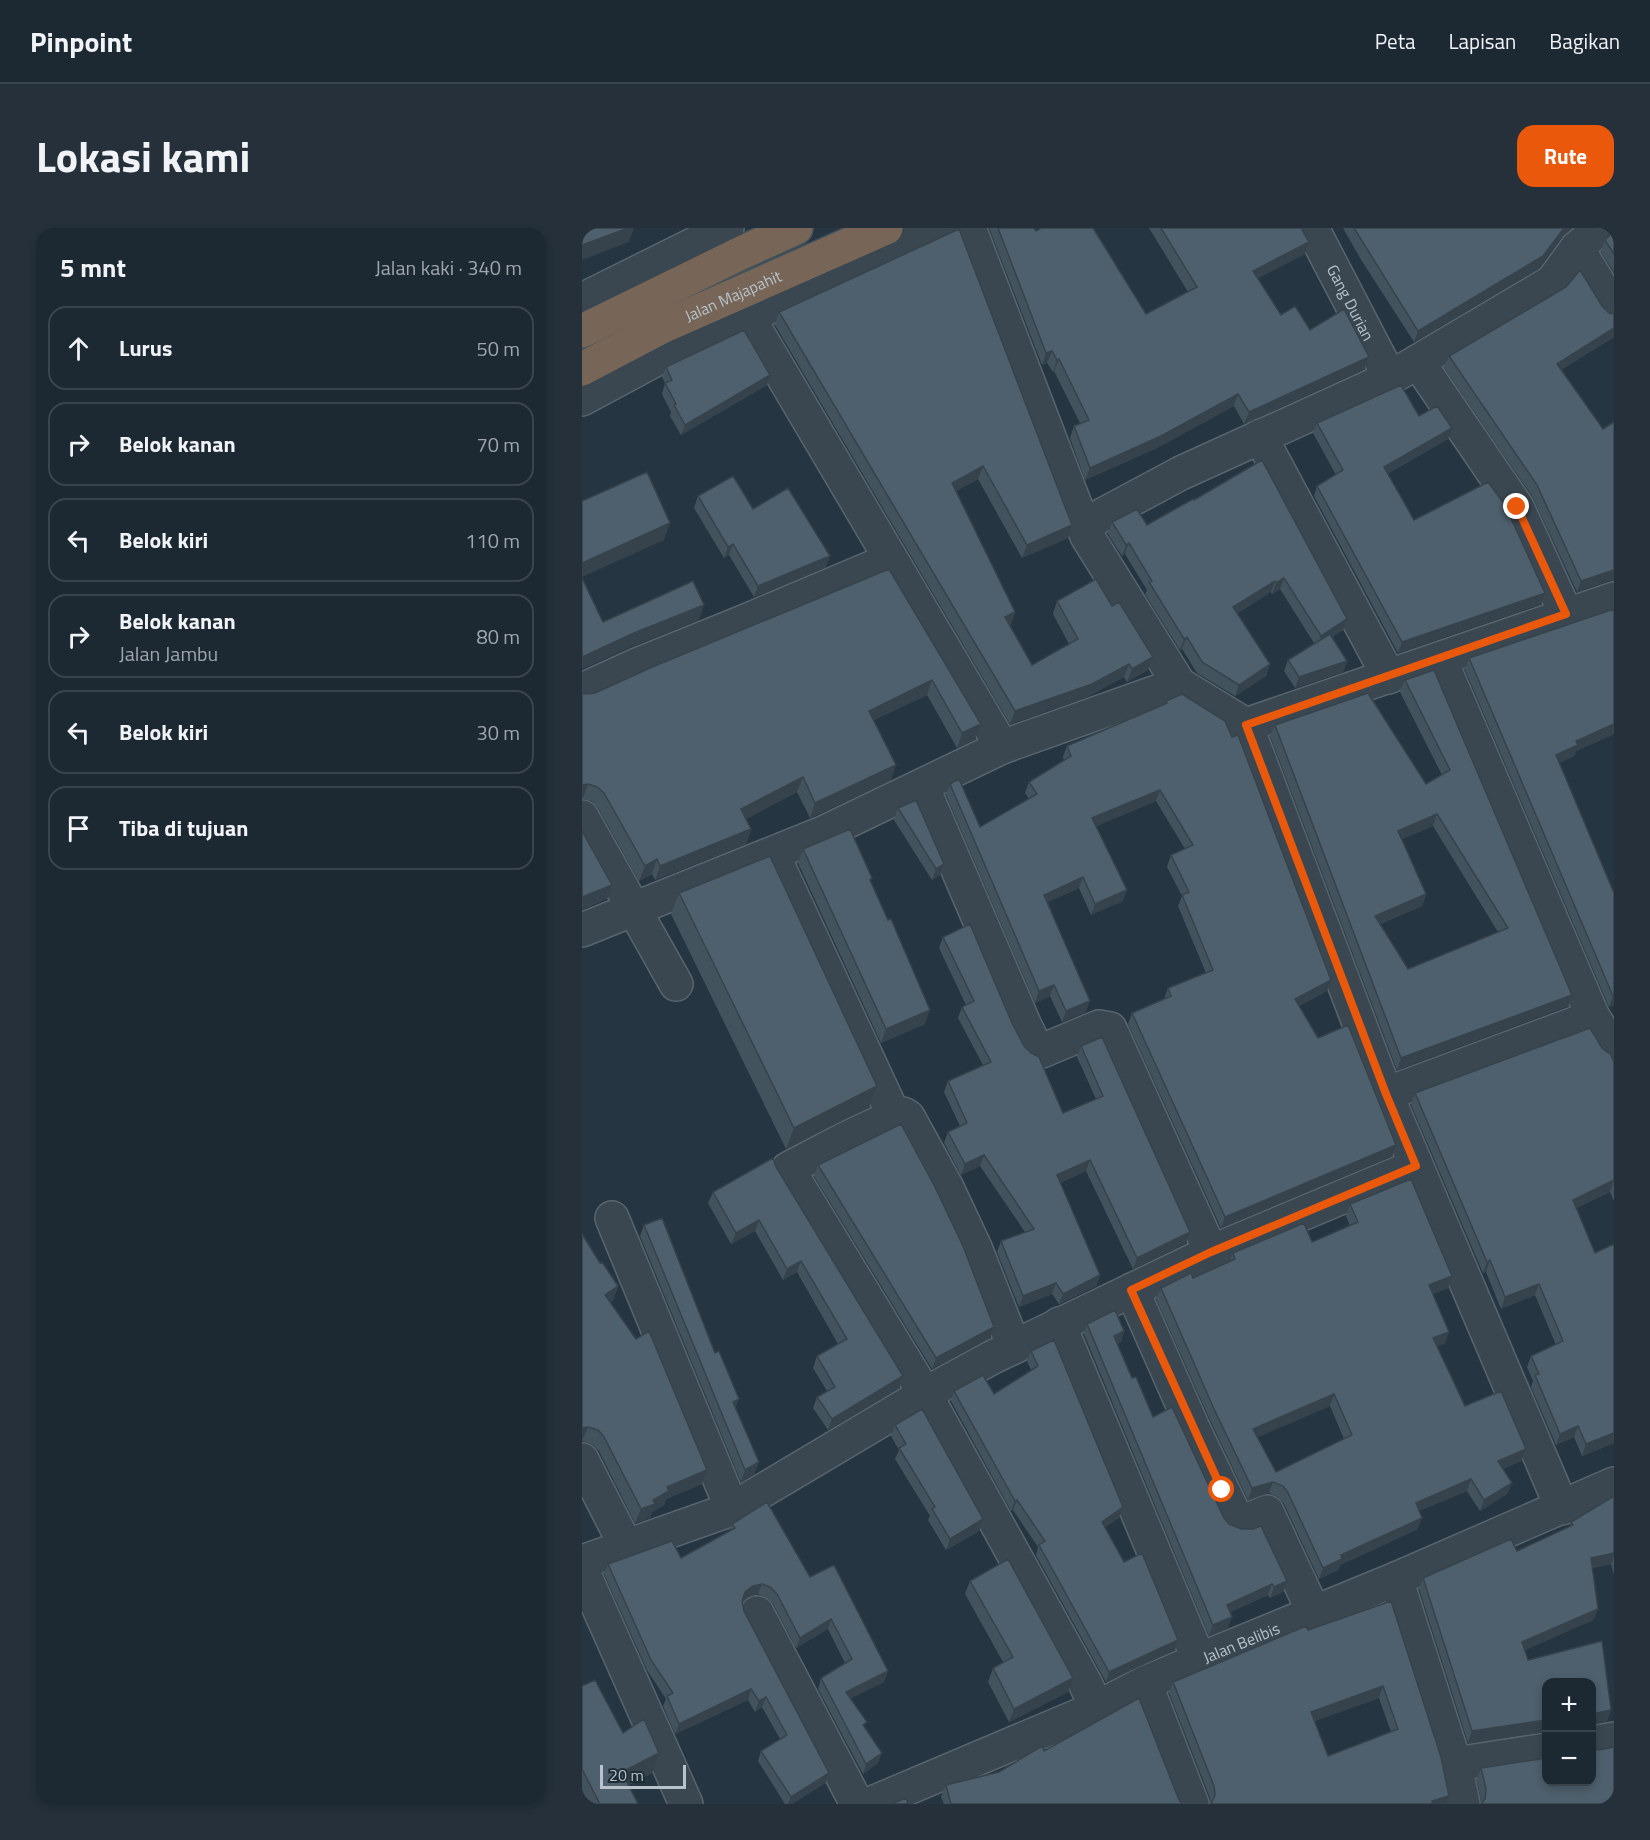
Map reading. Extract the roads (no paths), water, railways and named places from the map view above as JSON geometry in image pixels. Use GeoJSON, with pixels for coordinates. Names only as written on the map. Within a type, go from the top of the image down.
{"type":"FeatureCollection","features":[{"type":"Feature","properties":{"kind":"highway","name":"Jalan Majapahit"},"geometry":{"type":"LineString","coordinates":[[582,331],[796,228]]}},
{"type":"Feature","properties":{"kind":"highway","name":"Jalan Majapahit"},"geometry":{"type":"LineString","coordinates":[[582,369],[662,327],[886,228]]}},
{"type":"Feature","properties":{"kind":"street"},"geometry":{"type":"LineString","coordinates":[[582,300],[727,228]]}},
{"type":"Feature","properties":{"kind":"street"},"geometry":{"type":"LineString","coordinates":[[582,399],[662,356],[943,228]]}},
{"type":"Feature","properties":{"kind":"street"},"geometry":{"type":"LineString","coordinates":[[969,228],[1082,526],[1179,684],[1246,725],[1386,1094],[1562,1508]]}},
{"type":"Feature","properties":{"kind":"street","name":"Gang Durian"},"geometry":{"type":"LineString","coordinates":[[1312,228],[1390,378]]}},
{"type":"Feature","properties":{"kind":"street"},"geometry":{"type":"LineString","coordinates":[[1082,526],[1181,473],[1390,378],[1552,282],[1588,238]]}},
{"type":"Feature","properties":{"kind":"street"},"geometry":{"type":"LineString","coordinates":[[1588,238],[1614,308]]}},
{"type":"Feature","properties":{"kind":"street"},"geometry":{"type":"LineString","coordinates":[[748,316],[1002,747]]}},
{"type":"Feature","properties":{"kind":"street"},"geometry":{"type":"LineString","coordinates":[[1418,362],[1517,507],[1566,614]]}},
{"type":"Feature","properties":{"kind":"street"},"geometry":{"type":"LineString","coordinates":[[1260,436],[1389,677]]}},
{"type":"Feature","properties":{"kind":"street"},"geometry":{"type":"LineString","coordinates":[[582,690],[890,560]]}},
{"type":"Feature","properties":{"kind":"street"},"geometry":{"type":"LineString","coordinates":[[1246,725],[1614,599]]}},
{"type":"Feature","properties":{"kind":"street"},"geometry":{"type":"LineString","coordinates":[[1440,658],[1593,1017],[1614,1048]]}},
{"type":"Feature","properties":{"kind":"street"},"geometry":{"type":"LineString","coordinates":[[582,930],[633,908],[773,855],[1002,747],[1179,684]]}},
{"type":"Feature","properties":{"kind":"street"},"geometry":{"type":"LineString","coordinates":[[922,786],[1036,1048],[1042,1051],[1099,1027],[1110,1029],[1211,1252]]}},
{"type":"Feature","properties":{"kind":"street"},"geometry":{"type":"LineString","coordinates":[[582,817],[676,984]]}},
{"type":"Feature","properties":{"kind":"street"},"geometry":{"type":"LineString","coordinates":[[773,855],[894,1116]]}},
{"type":"Feature","properties":{"kind":"street"},"geometry":{"type":"LineString","coordinates":[[1386,1094],[1593,1017]]}},
{"type":"Feature","properties":{"kind":"street"},"geometry":{"type":"LineString","coordinates":[[1014,1347],[976,1250],[947,1188],[908,1117],[903,1114],[894,1116],[788,1169],[925,1394],[1097,1708]]}},
{"type":"Feature","properties":{"kind":"street"},"geometry":{"type":"LineString","coordinates":[[582,1562],[732,1509],[925,1394],[1059,1324],[1211,1252],[1416,1166]]}},
{"type":"Feature","properties":{"kind":"street"},"geometry":{"type":"LineString","coordinates":[[612,1218],[732,1509]]}},
{"type":"Feature","properties":{"kind":"street"},"geometry":{"type":"LineString","coordinates":[[1131,1290],[1237,1520],[1243,1522],[1267,1512],[1314,1613]]}},
{"type":"Feature","properties":{"kind":"street"},"geometry":{"type":"LineString","coordinates":[[1059,1324],[1199,1660]]}},
{"type":"Feature","properties":{"kind":"street"},"geometry":{"type":"LineString","coordinates":[[582,1460],[626,1546]]}},
{"type":"Feature","properties":{"kind":"street","name":"Jalan Belibis"},"geometry":{"type":"LineString","coordinates":[[870,1804],[1097,1708],[1145,1683],[1395,1579],[1614,1484]]}},
{"type":"Feature","properties":{"kind":"street"},"geometry":{"type":"LineString","coordinates":[[582,1570],[686,1804]]}},
{"type":"Feature","properties":{"kind":"street"},"geometry":{"type":"LineString","coordinates":[[1395,1579],[1455,1764],[1463,1804]]}},
{"type":"Feature","properties":{"kind":"street"},"geometry":{"type":"LineString","coordinates":[[757,1613],[856,1804]]}},
{"type":"Feature","properties":{"kind":"street"},"geometry":{"type":"LineString","coordinates":[[1145,1683],[1192,1804]]}},
{"type":"Feature","properties":{"kind":"street"},"geometry":{"type":"LineString","coordinates":[[1596,1742],[1614,1739]]}},
{"type":"Feature","properties":{"kind":"street"},"geometry":{"type":"LineString","coordinates":[[1455,1764],[1542,1751]]}}]}
